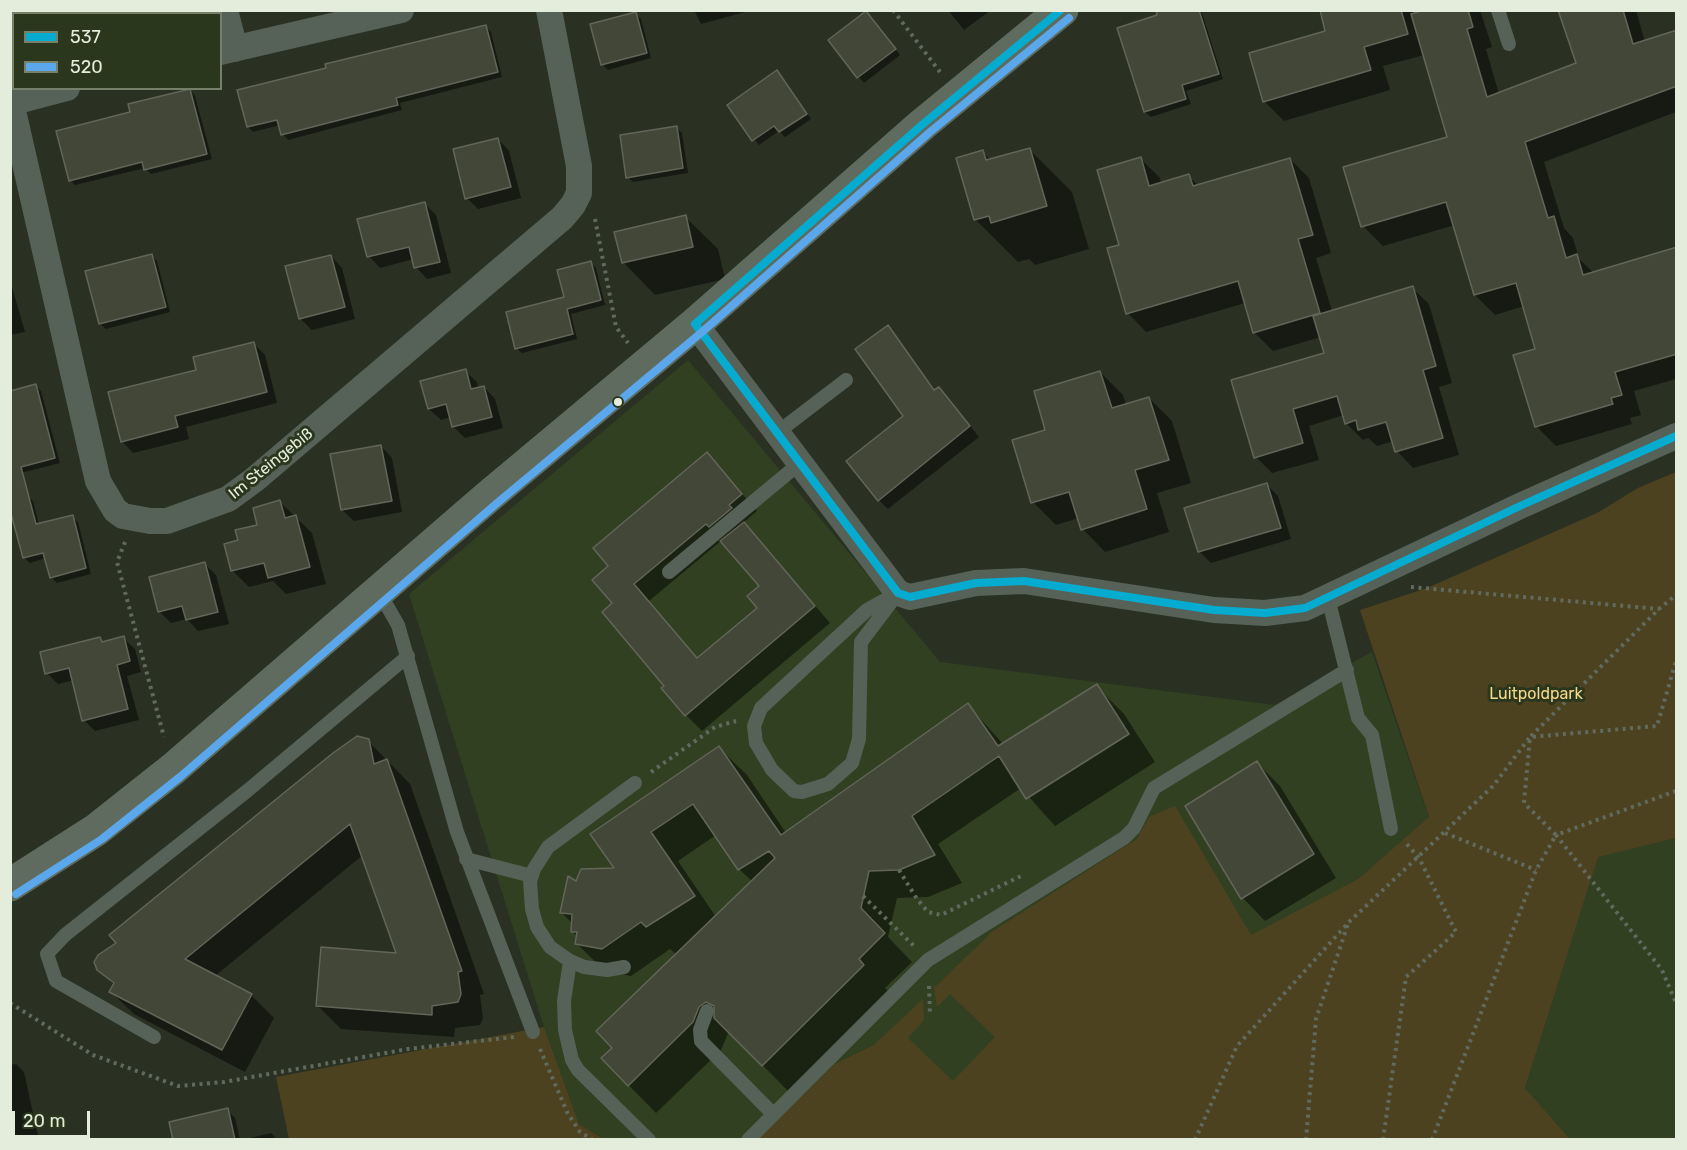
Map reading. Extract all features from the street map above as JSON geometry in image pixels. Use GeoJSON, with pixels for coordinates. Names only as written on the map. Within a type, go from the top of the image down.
{"type":"FeatureCollection","features":[{"type":"Feature","properties":{"kind":"street"},"geometry":{"type":"LineString","coordinates":[[225,10],[228,51],[401,10]]}},
{"type":"Feature","properties":{"kind":"street"},"geometry":{"type":"LineString","coordinates":[[549,10],[579,166],[579,194]]}},
{"type":"Feature","properties":{"kind":"street"},"geometry":{"type":"LineString","coordinates":[[10,885],[60,856],[173,769],[375,594],[694,324],[923,124],[1062,10]]}},
{"type":"Feature","properties":{"kind":"street"},"geometry":{"type":"LineString","coordinates":[[58,90],[11,101],[98,481],[114,510],[134,519]]}},
{"type":"Feature","properties":{"kind":"street","name":"Im Steingebiß"},"geometry":{"type":"LineString","coordinates":[[134,519],[167,521],[198,512],[228,499],[254,480],[562,218],[579,194]]}},
{"type":"Feature","properties":{"kind":"street"},"geometry":{"type":"LineString","coordinates":[[694,324],[898,593],[910,597],[976,583],[1024,581],[1214,610],[1265,613],[1317,603],[1520,506],[1677,436]]}},
{"type":"Feature","properties":{"kind":"lane"},"geometry":{"type":"LineString","coordinates":[[1498,10],[1509,44]]}},
{"type":"Feature","properties":{"kind":"lane"},"geometry":{"type":"LineString","coordinates":[[777,432],[846,380]]}},
{"type":"Feature","properties":{"kind":"lane"},"geometry":{"type":"LineString","coordinates":[[669,572],[800,463]]}},
{"type":"Feature","properties":{"kind":"lane"},"geometry":{"type":"LineString","coordinates":[[898,593],[878,623],[866,632],[859,653],[859,739],[852,763],[828,784],[802,792],[794,791],[784,783],[760,754],[753,735],[755,721],[761,708],[867,610],[898,593]]}},
{"type":"Feature","properties":{"kind":"lane"},"geometry":{"type":"LineString","coordinates":[[375,594],[393,615],[408,656],[466,859],[533,1032]]}},
{"type":"Feature","properties":{"kind":"lane"},"geometry":{"type":"LineString","coordinates":[[1317,603],[1347,670],[1358,718],[1372,735],[1391,829]]}},
{"type":"Feature","properties":{"kind":"lane"},"geometry":{"type":"LineString","coordinates":[[831,642],[850,644],[859,653]]}},
{"type":"Feature","properties":{"kind":"lane"},"geometry":{"type":"LineString","coordinates":[[154,1037],[56,981],[47,954],[65,935],[247,791],[408,656]]}},
{"type":"Feature","properties":{"kind":"lane"},"geometry":{"type":"LineString","coordinates":[[748,1140],[772,1113],[928,960],[1124,838],[1134,828],[1154,788],[1347,670]]}},
{"type":"Feature","properties":{"kind":"lane"},"geometry":{"type":"LineString","coordinates":[[624,968],[607,970],[584,967],[570,962],[550,947],[537,927],[530,896],[532,876],[548,847],[635,783]]}},
{"type":"Feature","properties":{"kind":"lane"},"geometry":{"type":"LineString","coordinates":[[466,859],[532,876]]}},
{"type":"Feature","properties":{"kind":"lane"},"geometry":{"type":"LineString","coordinates":[[570,962],[564,1001],[565,1030],[572,1060],[578,1070],[649,1140]]}},
{"type":"Feature","properties":{"kind":"lane"},"geometry":{"type":"LineString","coordinates":[[707,1011],[700,1030],[701,1041],[772,1113]]}},
{"type":"Feature","properties":{"kind":"path"},"geometry":{"type":"LineString","coordinates":[[893,10],[959,96]]}},
{"type":"Feature","properties":{"kind":"path"},"geometry":{"type":"LineString","coordinates":[[579,194],[594,213],[616,327],[645,365]]}},
{"type":"Feature","properties":{"kind":"path"},"geometry":{"type":"LineString","coordinates":[[134,519],[117,562],[173,769]]}},
{"type":"Feature","properties":{"kind":"path"},"geometry":{"type":"LineString","coordinates":[[1410,587],[1659,609]]}},
{"type":"Feature","properties":{"kind":"path"},"geometry":{"type":"LineString","coordinates":[[1195,1140],[1237,1046],[1349,922],[1493,786],[1530,737],[1659,609],[1677,595]]}},
{"type":"Feature","properties":{"kind":"path"},"geometry":{"type":"LineString","coordinates":[[1530,737],[1656,726],[1677,661]]}},
{"type":"Feature","properties":{"kind":"path"},"geometry":{"type":"LineString","coordinates":[[635,783],[715,727],[733,722],[755,721]]}},
{"type":"Feature","properties":{"kind":"path"},"geometry":{"type":"LineString","coordinates":[[1530,737],[1524,803],[1556,835],[1662,970],[1677,1003]]}},
{"type":"Feature","properties":{"kind":"path"},"geometry":{"type":"LineString","coordinates":[[1432,1140],[1536,870],[1556,835],[1677,791]]}},
{"type":"Feature","properties":{"kind":"path"},"geometry":{"type":"LineString","coordinates":[[1445,833],[1536,870]]}},
{"type":"Feature","properties":{"kind":"path"},"geometry":{"type":"LineString","coordinates":[[1383,1140],[1406,977],[1456,932],[1419,858]]}},
{"type":"Feature","properties":{"kind":"path"},"geometry":{"type":"LineString","coordinates":[[899,870],[928,912],[941,915],[1027,873]]}},
{"type":"Feature","properties":{"kind":"path"},"geometry":{"type":"LineString","coordinates":[[1306,1140],[1316,1019],[1349,922]]}},
{"type":"Feature","properties":{"kind":"path"},"geometry":{"type":"LineString","coordinates":[[10,1003],[93,1055],[178,1086],[224,1082],[408,1049],[502,1040],[533,1032],[567,1112],[580,1132],[593,1140]]}},
{"type":"Feature","properties":{"kind":"shaded area"},"geometry":{"type":"Polygon","coordinates":[[[688,360],[940,662],[1274,705],[1372,652],[1429,818],[1358,879],[1251,936],[1146,1139],[604,1139],[579,1124],[544,1027],[409,594],[688,360]]]}},
{"type":"Feature","properties":{"kind":"shaded area"},"geometry":{"type":"Polygon","coordinates":[[[1676,838],[1676,1139],[1570,1139],[1525,1088],[1598,856],[1676,838]]]}},
{"type":"Feature","properties":{"kind":"green space","name":"Luitpoldpark"},"geometry":{"type":"Polygon","coordinates":[[[1676,472],[1676,838],[1598,857],[1525,1088],[1570,1139],[759,1139],[835,1064],[874,1045],[923,999],[924,1020],[908,1038],[953,1081],[995,1037],[950,994],[937,1007],[934,988],[993,931],[1137,839],[1149,817],[1175,806],[1251,935],[1358,879],[1429,817],[1360,610],[1427,588],[1597,513],[1638,488],[1676,472]]]}},
{"type":"Feature","properties":{"kind":"green space"},"geometry":{"type":"Polygon","coordinates":[[[544,1027],[579,1124],[604,1139],[289,1139],[276,1077],[544,1027]]]}},
{"type":"Feature","properties":{"kind":"building"},"geometry":{"type":"Polygon","coordinates":[[[1156,10],[1199,10],[1219,74],[1182,85],[1186,99],[1144,112],[1117,28],[1157,15],[1156,10]]]}},
{"type":"Feature","properties":{"kind":"building"},"geometry":{"type":"Polygon","coordinates":[[[1320,10],[1401,10],[1408,34],[1364,47],[1371,70],[1263,102],[1249,53],[1325,31],[1320,10]]]}},
{"type":"Feature","properties":{"kind":"building"},"geometry":{"type":"Polygon","coordinates":[[[1424,10],[1468,10],[1473,27],[1467,29],[1487,97],[1576,63],[1558,10],[1623,10],[1633,44],[1677,30],[1677,86],[1525,142],[1548,218],[1554,216],[1566,258],[1577,254],[1583,275],[1677,247],[1677,354],[1615,372],[1622,395],[1611,398],[1613,404],[1535,427],[1513,355],[1535,349],[1516,283],[1474,295],[1446,202],[1361,227],[1343,167],[1447,137],[1411,14],[1424,10]]]}},
{"type":"Feature","properties":{"kind":"building"},"geometry":{"type":"Polygon","coordinates":[[[866,11],[896,49],[857,78],[828,40],[866,11]]]}},
{"type":"Feature","properties":{"kind":"building"},"geometry":{"type":"Polygon","coordinates":[[[636,12],[647,53],[601,65],[590,24],[636,12]]]}},
{"type":"Feature","properties":{"kind":"building"},"geometry":{"type":"Polygon","coordinates":[[[486,25],[498,72],[396,98],[398,105],[281,135],[277,120],[247,127],[237,90],[326,68],[325,64],[486,25]]]}},
{"type":"Feature","properties":{"kind":"building"},"geometry":{"type":"Polygon","coordinates":[[[777,70],[807,114],[779,132],[774,126],[752,141],[727,105],[777,70]]]}},
{"type":"Feature","properties":{"kind":"building"},"geometry":{"type":"Polygon","coordinates":[[[190,90],[207,154],[144,170],[142,162],[69,181],[56,131],[130,112],[128,104],[190,90]]]}},
{"type":"Feature","properties":{"kind":"building"},"geometry":{"type":"Polygon","coordinates":[[[677,126],[683,168],[626,178],[620,135],[677,126]]]}},
{"type":"Feature","properties":{"kind":"building"},"geometry":{"type":"Polygon","coordinates":[[[498,138],[511,187],[465,199],[453,149],[498,138]]]}},
{"type":"Feature","properties":{"kind":"building"},"geometry":{"type":"Polygon","coordinates":[[[1030,148],[1047,206],[991,223],[989,216],[974,220],[956,158],[983,150],[986,160],[1030,148]]]}},
{"type":"Feature","properties":{"kind":"building"},"geometry":{"type":"Polygon","coordinates":[[[1141,157],[1149,186],[1189,174],[1193,186],[1290,158],[1313,235],[1298,239],[1320,313],[1253,333],[1238,281],[1126,314],[1107,248],[1119,245],[1097,170],[1141,157]]]}},
{"type":"Feature","properties":{"kind":"building"},"geometry":{"type":"Polygon","coordinates":[[[425,202],[440,262],[414,268],[409,247],[367,257],[357,219],[425,202]]]}},
{"type":"Feature","properties":{"kind":"building"},"geometry":{"type":"Polygon","coordinates":[[[686,215],[693,247],[622,263],[614,232],[686,215]]]}},
{"type":"Feature","properties":{"kind":"building"},"geometry":{"type":"Polygon","coordinates":[[[152,254],[166,307],[99,324],[85,271],[152,254]]]}},
{"type":"Feature","properties":{"kind":"building"},"geometry":{"type":"Polygon","coordinates":[[[331,255],[345,307],[299,319],[285,266],[331,255]]]}},
{"type":"Feature","properties":{"kind":"building"},"geometry":{"type":"Polygon","coordinates":[[[591,261],[601,300],[567,309],[573,334],[515,349],[506,312],[564,297],[557,270],[591,261]]]}},
{"type":"Feature","properties":{"kind":"building"},"geometry":{"type":"Polygon","coordinates":[[[1413,286],[1436,366],[1423,370],[1443,438],[1395,452],[1386,422],[1358,430],[1356,420],[1345,424],[1337,396],[1293,409],[1303,443],[1254,458],[1231,380],[1324,353],[1313,316],[1413,286]]]}},
{"type":"Feature","properties":{"kind":"building"},"geometry":{"type":"Polygon","coordinates":[[[888,325],[934,390],[939,387],[970,426],[878,501],[846,461],[903,416],[855,349],[888,325]]]}},
{"type":"Feature","properties":{"kind":"building"},"geometry":{"type":"Polygon","coordinates":[[[254,342],[267,392],[175,416],[178,427],[121,442],[108,392],[196,370],[193,357],[254,342]]]}},
{"type":"Feature","properties":{"kind":"building"},"geometry":{"type":"Polygon","coordinates":[[[466,369],[471,389],[484,386],[492,417],[452,427],[446,404],[428,409],[420,381],[466,369]]]}},
{"type":"Feature","properties":{"kind":"building"},"geometry":{"type":"Polygon","coordinates":[[[1100,371],[1112,408],[1149,397],[1169,460],[1135,470],[1147,509],[1081,530],[1069,492],[1031,503],[1012,440],[1045,430],[1034,391],[1100,371]]]}},
{"type":"Feature","properties":{"kind":"building"},"geometry":{"type":"Polygon","coordinates":[[[36,384],[55,458],[21,467],[36,524],[73,515],[86,568],[50,578],[43,553],[23,558],[10,510],[10,391],[36,384]]]}},
{"type":"Feature","properties":{"kind":"building"},"geometry":{"type":"Polygon","coordinates":[[[381,445],[392,501],[341,510],[330,454],[381,445]]]}},
{"type":"Feature","properties":{"kind":"building"},"geometry":{"type":"Polygon","coordinates":[[[707,452],[742,494],[729,505],[732,508],[709,527],[706,524],[634,584],[697,658],[757,608],[747,596],[759,586],[720,541],[744,522],[815,606],[685,716],[661,688],[664,686],[602,612],[612,603],[592,580],[608,566],[593,548],[707,452]]]}},
{"type":"Feature","properties":{"kind":"building"},"geometry":{"type":"Polygon","coordinates":[[[1267,483],[1281,528],[1198,552],[1184,508],[1267,483]]]}},
{"type":"Feature","properties":{"kind":"building"},"geometry":{"type":"Polygon","coordinates":[[[280,500],[285,518],[296,515],[310,567],[268,578],[264,563],[231,571],[224,544],[238,540],[235,530],[257,525],[253,508],[280,500]]]}},
{"type":"Feature","properties":{"kind":"building"},"geometry":{"type":"Polygon","coordinates":[[[205,562],[218,612],[186,620],[182,606],[158,612],[149,577],[205,562]]]}},
{"type":"Feature","properties":{"kind":"building"},"geometry":{"type":"Polygon","coordinates":[[[124,636],[130,661],[117,665],[128,709],[82,721],[69,668],[45,674],[40,652],[100,637],[102,642],[124,636]]]}},
{"type":"Feature","properties":{"kind":"building"},"geometry":{"type":"Polygon","coordinates":[[[1097,684],[1129,734],[1026,799],[999,756],[912,816],[935,855],[899,870],[869,871],[861,908],[885,933],[859,959],[864,965],[762,1066],[714,1018],[714,1006],[706,1002],[699,1007],[693,1022],[628,1086],[601,1058],[612,1048],[596,1031],[775,858],[769,851],[738,870],[693,804],[651,832],[695,896],[646,927],[641,922],[602,949],[575,944],[577,932],[571,932],[572,914],[560,913],[568,876],[576,881],[581,869],[614,868],[590,834],[719,746],[781,835],[968,703],[998,746],[1097,684]]]}},
{"type":"Feature","properties":{"kind":"building"},"geometry":{"type":"Polygon","coordinates":[[[357,736],[369,739],[374,764],[387,759],[462,971],[458,972],[461,994],[458,1002],[432,1006],[432,1015],[316,1006],[321,947],[396,953],[350,824],[185,959],[252,994],[222,1050],[109,992],[114,983],[97,970],[94,962],[98,955],[116,943],[109,935],[357,736]]]}},
{"type":"Feature","properties":{"kind":"building"},"geometry":{"type":"Polygon","coordinates":[[[1257,761],[1314,854],[1241,899],[1185,806],[1257,761]]]}},
{"type":"Feature","properties":{"kind":"building"},"geometry":{"type":"Polygon","coordinates":[[[228,1108],[235,1140],[173,1140],[169,1122],[228,1108]]]}},
{"type":"Feature","properties":{"kind":"transit line","name":"537"},"geometry":{"type":"LineString","coordinates":[[695,324],[923,124],[1061,10]]}},
{"type":"Feature","properties":{"kind":"transit line","name":"520"},"geometry":{"type":"LineString","coordinates":[[16,894],[102,839],[180,777],[496,504],[702,332],[930,132],[1069,18]]}},
{"type":"Feature","properties":{"kind":"transit line","name":"537"},"geometry":{"type":"LineString","coordinates":[[695,324],[898,593],[910,597],[976,583],[1024,581],[1214,610],[1265,613],[1305,608],[1520,506],[1676,436]]}}]}
